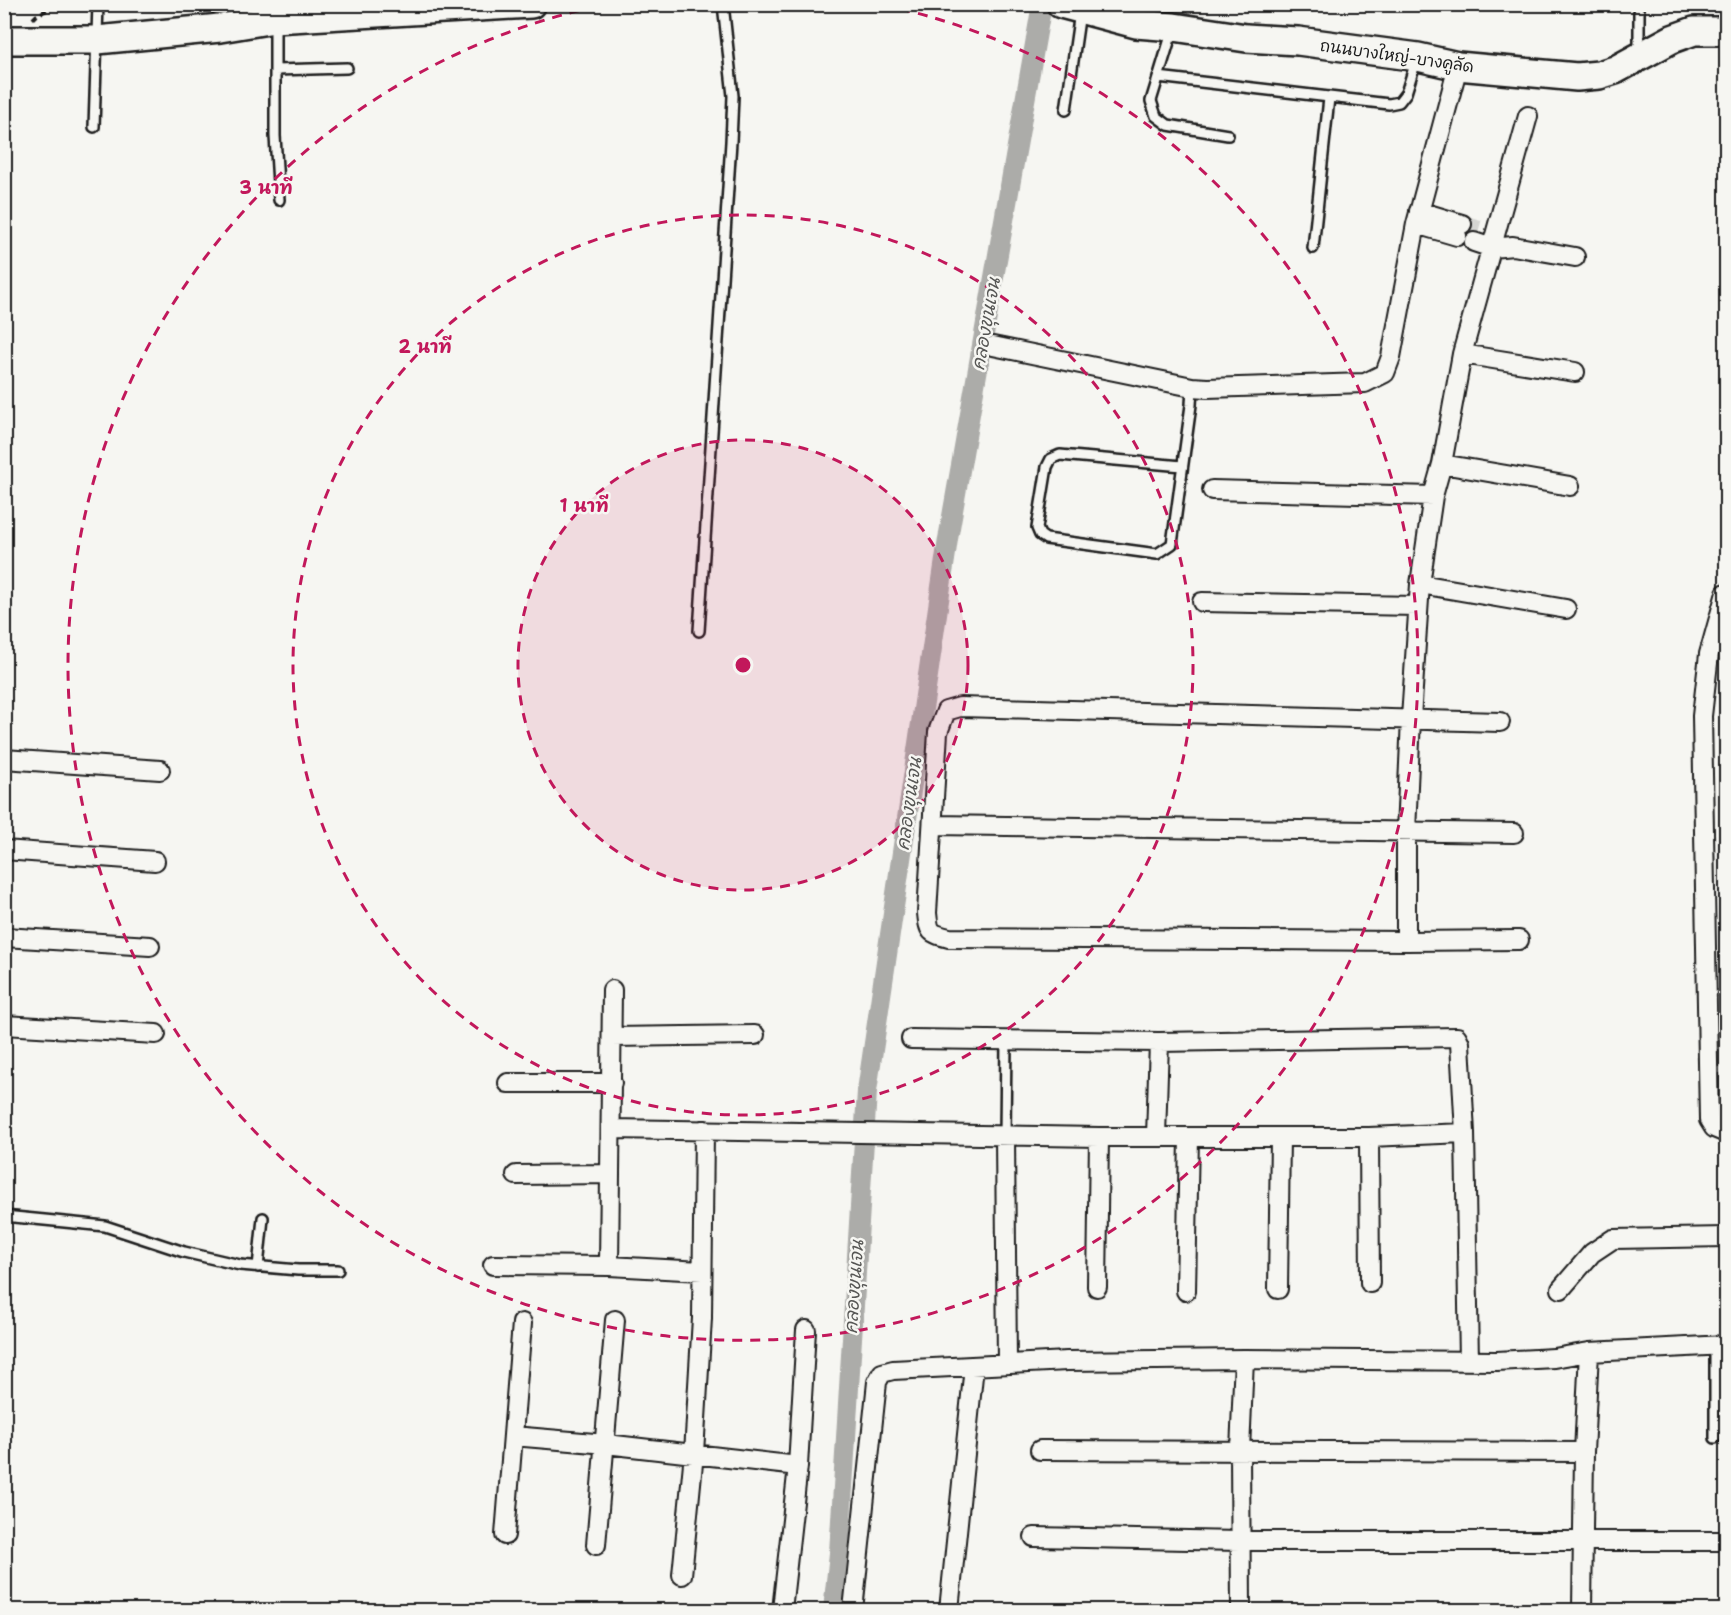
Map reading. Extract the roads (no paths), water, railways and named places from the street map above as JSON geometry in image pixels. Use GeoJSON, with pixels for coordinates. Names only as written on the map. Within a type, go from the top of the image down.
{"type":"FeatureCollection","features":[{"type":"Feature","properties":{"kind":"street"},"geometry":{"type":"LineString","coordinates":[[4,40],[97,40],[220,28],[274,19],[531,4]]}},
{"type":"Feature","properties":{"kind":"street","name":"ถนนบางใหญ่-บางคูลัด"},"geometry":{"type":"LineString","coordinates":[[1069,7],[1136,24],[1174,27],[1246,38],[1298,41],[1418,57],[1458,66],[1577,77],[1599,75],[1616,70],[1672,39],[1694,31],[1726,31]]}},
{"type":"Feature","properties":{"kind":"street"},"geometry":{"type":"LineString","coordinates":[[993,346],[1192,387],[1365,383],[1385,373],[1391,357],[1417,217],[1458,66]]}},
{"type":"Feature","properties":{"kind":"street"},"geometry":{"type":"LineString","coordinates":[[1406,941],[1406,832],[1417,606],[1433,496],[1442,464],[1462,354],[1477,236],[1528,116]]}},
{"type":"Feature","properties":{"kind":"street"},"geometry":{"type":"LineString","coordinates":[[1417,217],[1513,246],[1575,257]]}},
{"type":"Feature","properties":{"kind":"street"},"geometry":{"type":"LineString","coordinates":[[1462,354],[1575,372]]}},
{"type":"Feature","properties":{"kind":"street"},"geometry":{"type":"LineString","coordinates":[[1442,464],[1570,486]]}},
{"type":"Feature","properties":{"kind":"street"},"geometry":{"type":"LineString","coordinates":[[1212,490],[1433,496]]}},
{"type":"Feature","properties":{"kind":"street"},"geometry":{"type":"LineString","coordinates":[[1420,584],[1566,609]]}},
{"type":"Feature","properties":{"kind":"street"},"geometry":{"type":"LineString","coordinates":[[1726,593],[1709,654],[1702,716],[1709,1120],[1714,1128],[1726,1133]]}},
{"type":"Feature","properties":{"kind":"street"},"geometry":{"type":"LineString","coordinates":[[1202,602],[1417,606]]}},
{"type":"Feature","properties":{"kind":"street"},"geometry":{"type":"LineString","coordinates":[[1500,722],[960,707],[946,711],[938,732],[927,913],[929,928],[934,934],[950,938],[1519,940]]}},
{"type":"Feature","properties":{"kind":"street"},"geometry":{"type":"LineString","coordinates":[[4,759],[160,770]]}},
{"type":"Feature","properties":{"kind":"street"},"geometry":{"type":"LineString","coordinates":[[933,825],[1514,833]]}},
{"type":"Feature","properties":{"kind":"street"},"geometry":{"type":"LineString","coordinates":[[4,850],[155,861]]}},
{"type":"Feature","properties":{"kind":"street"},"geometry":{"type":"LineString","coordinates":[[4,937],[150,946]]}},
{"type":"Feature","properties":{"kind":"street"},"geometry":{"type":"LineString","coordinates":[[609,1266],[612,990]]}},
{"type":"Feature","properties":{"kind":"street"},"geometry":{"type":"LineString","coordinates":[[4,1025],[156,1034]]}},
{"type":"Feature","properties":{"kind":"street"},"geometry":{"type":"LineString","coordinates":[[612,1037],[755,1035]]}},
{"type":"Feature","properties":{"kind":"street"},"geometry":{"type":"LineString","coordinates":[[911,1039],[1159,1042],[1457,1037],[1460,1043],[1465,1133],[1469,1360]]}},
{"type":"Feature","properties":{"kind":"street"},"geometry":{"type":"LineString","coordinates":[[1156,1136],[1159,1042]]}},
{"type":"Feature","properties":{"kind":"street"},"geometry":{"type":"LineString","coordinates":[[508,1083],[612,1083]]}},
{"type":"Feature","properties":{"kind":"street"},"geometry":{"type":"LineString","coordinates":[[610,1130],[899,1132],[1099,1137],[1369,1137],[1465,1133]]}},
{"type":"Feature","properties":{"kind":"street"},"geometry":{"type":"LineString","coordinates":[[682,1575],[694,1453],[702,1318],[704,1130]]}},
{"type":"Feature","properties":{"kind":"street"},"geometry":{"type":"LineString","coordinates":[[1005,1136],[1007,1363]]}},
{"type":"Feature","properties":{"kind":"street"},"geometry":{"type":"LineString","coordinates":[[1097,1287],[1099,1137]]}},
{"type":"Feature","properties":{"kind":"street"},"geometry":{"type":"LineString","coordinates":[[1186,1291],[1189,1137]]}},
{"type":"Feature","properties":{"kind":"street"},"geometry":{"type":"LineString","coordinates":[[1278,1289],[1280,1137]]}},
{"type":"Feature","properties":{"kind":"street"},"geometry":{"type":"LineString","coordinates":[[1369,1137],[1370,1283]]}},
{"type":"Feature","properties":{"kind":"street"},"geometry":{"type":"LineString","coordinates":[[516,1175],[610,1174]]}},
{"type":"Feature","properties":{"kind":"street"},"geometry":{"type":"LineString","coordinates":[[1561,1289],[1592,1253],[1613,1239],[1726,1237]]}},
{"type":"Feature","properties":{"kind":"street"},"geometry":{"type":"LineString","coordinates":[[494,1265],[702,1270]]}},
{"type":"Feature","properties":{"kind":"street"},"geometry":{"type":"LineString","coordinates":[[596,1545],[615,1320]]}},
{"type":"Feature","properties":{"kind":"street"},"geometry":{"type":"LineString","coordinates":[[505,1534],[522,1323]]}},
{"type":"Feature","properties":{"kind":"street"},"geometry":{"type":"LineString","coordinates":[[782,1611],[798,1466],[806,1330]]}},
{"type":"Feature","properties":{"kind":"street"},"geometry":{"type":"LineString","coordinates":[[853,1611],[877,1382],[882,1373],[893,1370],[1007,1363],[1244,1359],[1554,1358],[1589,1352],[1721,1345]]}},
{"type":"Feature","properties":{"kind":"street"},"geometry":{"type":"LineString","coordinates":[[1582,1611],[1581,1541],[1589,1352]]}},
{"type":"Feature","properties":{"kind":"street"},"geometry":{"type":"LineString","coordinates":[[1241,1611],[1240,1450],[1244,1359]]}},
{"type":"Feature","properties":{"kind":"street"},"geometry":{"type":"LineString","coordinates":[[949,1611],[974,1366]]}},
{"type":"Feature","properties":{"kind":"street"},"geometry":{"type":"LineString","coordinates":[[513,1436],[694,1453],[798,1466]]}},
{"type":"Feature","properties":{"kind":"street"},"geometry":{"type":"LineString","coordinates":[[1040,1450],[1584,1452]]}},
{"type":"Feature","properties":{"kind":"street"},"geometry":{"type":"LineString","coordinates":[[1034,1537],[1240,1541],[1726,1541]]}},
{"type":"Feature","properties":{"kind":"lane"},"geometry":{"type":"LineString","coordinates":[[94,127],[98,4]]}},
{"type":"Feature","properties":{"kind":"lane"},"geometry":{"type":"LineString","coordinates":[[699,631],[733,96],[723,4]]}},
{"type":"Feature","properties":{"kind":"lane"},"geometry":{"type":"LineString","coordinates":[[1066,110],[1069,7]]}},
{"type":"Feature","properties":{"kind":"lane"},"geometry":{"type":"LineString","coordinates":[[1639,12],[1639,58]]}},
{"type":"Feature","properties":{"kind":"lane"},"geometry":{"type":"LineString","coordinates":[[274,19],[275,136],[279,200]]}},
{"type":"Feature","properties":{"kind":"lane"},"geometry":{"type":"LineString","coordinates":[[1174,27],[1151,101],[1156,116],[1168,125],[1228,135]]}},
{"type":"Feature","properties":{"kind":"lane"},"geometry":{"type":"LineString","coordinates":[[1158,77],[1389,104],[1399,102],[1406,93],[1418,57]]}},
{"type":"Feature","properties":{"kind":"lane"},"geometry":{"type":"LineString","coordinates":[[275,70],[347,68]]}},
{"type":"Feature","properties":{"kind":"lane"},"geometry":{"type":"LineString","coordinates":[[1313,248],[1329,98]]}},
{"type":"Feature","properties":{"kind":"lane"},"geometry":{"type":"LineString","coordinates":[[1182,466],[1060,455],[1051,459],[1047,467],[1037,528],[1040,535],[1046,539],[1157,554],[1172,544],[1182,466],[1192,387]]}},
{"type":"Feature","properties":{"kind":"lane"},"geometry":{"type":"LineString","coordinates":[[1005,1136],[1006,1040]]}},
{"type":"Feature","properties":{"kind":"lane"},"geometry":{"type":"LineString","coordinates":[[4,1216],[105,1226],[184,1252],[240,1265],[298,1270],[338,1270]]}},
{"type":"Feature","properties":{"kind":"lane"},"geometry":{"type":"LineString","coordinates":[[258,1267],[263,1218]]}},
{"type":"Feature","properties":{"kind":"lane"},"geometry":{"type":"LineString","coordinates":[[1715,1438],[1721,1345]]}},
{"type":"Feature","properties":{"kind":"waterway","name":"คลองขุนเจน"},"geometry":{"type":"LineString","coordinates":[[833,1610],[839,1553],[867,1091],[948,539],[1042,4]]}},
{"type":"Feature","properties":{"kind":"tunnel"},"geometry":{"type":"LineString","coordinates":[[1462,224],[1479,229]]}}]}
